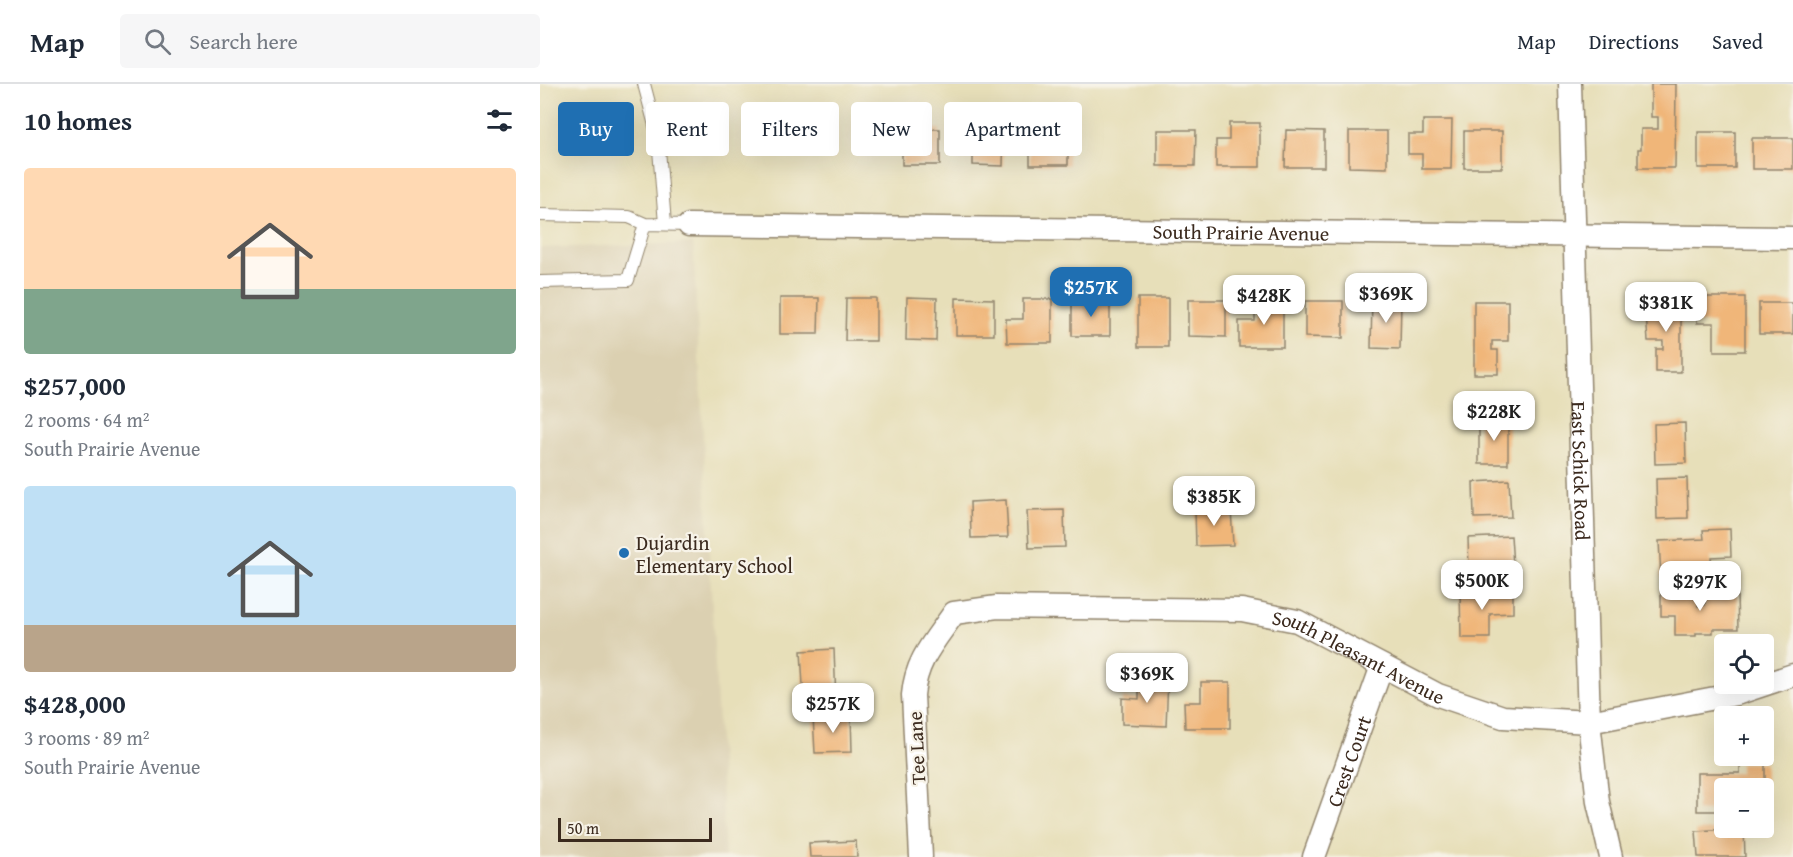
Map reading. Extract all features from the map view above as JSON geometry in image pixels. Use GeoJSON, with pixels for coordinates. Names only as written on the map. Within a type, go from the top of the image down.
{"type":"FeatureCollection","features":[{"type":"Feature","properties":{"kind":"street","name":"East Schick Road"},"geometry":{"type":"LineString","coordinates":[[1569,84],[1589,722],[1598,802],[1611,857]]}},
{"type":"Feature","properties":{"kind":"street","name":"South Prairie Avenue"},"geometry":{"type":"LineString","coordinates":[[689,225],[1793,238]]}},
{"type":"Feature","properties":{"kind":"street","name":"South Pleasant Avenue"},"geometry":{"type":"LineString","coordinates":[[932,644],[954,613],[997,607],[1242,610],[1297,621],[1438,695],[1503,717],[1589,722],[1736,694],[1793,675]]}},
{"type":"Feature","properties":{"kind":"street","name":"Tee Lane"},"geometry":{"type":"LineString","coordinates":[[921,857],[913,695],[919,664],[932,644]]}},
{"type":"Feature","properties":{"kind":"street","name":"Crest Court"},"geometry":{"type":"LineString","coordinates":[[1314,857],[1382,666]]}},
{"type":"Feature","properties":{"kind":"lane"},"geometry":{"type":"LineString","coordinates":[[644,84],[658,137],[664,224]]}},
{"type":"Feature","properties":{"kind":"lane"},"geometry":{"type":"LineString","coordinates":[[540,214],[628,217],[645,224],[689,225]]}},
{"type":"Feature","properties":{"kind":"lane"},"geometry":{"type":"LineString","coordinates":[[540,282],[628,280],[645,224]]}},
{"type":"Feature","properties":{"kind":"shaded area","name":"Dujardin Elementary School"},"geometry":{"type":"Polygon","coordinates":[[[693,243],[725,857],[540,857],[540,248],[693,243]]]}},
{"type":"Feature","properties":{"kind":"building"},"geometry":{"type":"Polygon","coordinates":[[[1651,84],[1676,84],[1675,168],[1638,168],[1641,129],[1658,129],[1658,117],[1651,117],[1651,84]]]}},
{"type":"Feature","properties":{"kind":"building"},"geometry":{"type":"Polygon","coordinates":[[[1423,120],[1452,120],[1451,169],[1422,169],[1422,154],[1408,154],[1408,134],[1423,134],[1423,120]]]}},
{"type":"Feature","properties":{"kind":"building"},"geometry":{"type":"Polygon","coordinates":[[[1229,123],[1260,123],[1260,167],[1216,167],[1216,140],[1229,140],[1229,123]]]}},
{"type":"Feature","properties":{"kind":"building"},"geometry":{"type":"Polygon","coordinates":[[[932,129],[940,129],[940,165],[902,165],[902,156],[932,156],[932,129]]]}},
{"type":"Feature","properties":{"kind":"building"},"geometry":{"type":"Polygon","coordinates":[[[1157,130],[1196,130],[1195,166],[1157,166],[1157,130]]]}},
{"type":"Feature","properties":{"kind":"building"},"geometry":{"type":"Polygon","coordinates":[[[1286,130],[1324,131],[1324,167],[1285,167],[1286,130]]]}},
{"type":"Feature","properties":{"kind":"building"},"geometry":{"type":"Polygon","coordinates":[[[1349,131],[1387,131],[1387,168],[1349,167],[1349,131]]]}},
{"type":"Feature","properties":{"kind":"building"},"geometry":{"type":"Polygon","coordinates":[[[1464,131],[1502,131],[1502,168],[1464,168],[1464,131]]]}},
{"type":"Feature","properties":{"kind":"building"},"geometry":{"type":"Polygon","coordinates":[[[1698,132],[1735,132],[1735,168],[1698,168],[1698,132]]]}},
{"type":"Feature","properties":{"kind":"building"},"geometry":{"type":"Polygon","coordinates":[[[1752,138],[1793,138],[1793,169],[1752,169],[1752,138]]]}},
{"type":"Feature","properties":{"kind":"building"},"geometry":{"type":"Polygon","coordinates":[[[973,156],[1003,156],[1003,166],[973,165],[973,156]]]}},
{"type":"Feature","properties":{"kind":"building"},"geometry":{"type":"Polygon","coordinates":[[[1030,156],[1068,156],[1068,165],[1030,165],[1030,156]]]}},
{"type":"Feature","properties":{"kind":"building"},"geometry":{"type":"Polygon","coordinates":[[[907,297],[937,298],[936,341],[906,340],[907,297]]]}},
{"type":"Feature","properties":{"kind":"building"},"geometry":{"type":"Polygon","coordinates":[[[1697,297],[1745,297],[1745,351],[1714,351],[1714,323],[1697,323],[1697,297]]]}},
{"type":"Feature","properties":{"kind":"building"},"geometry":{"type":"Polygon","coordinates":[[[780,298],[819,298],[818,334],[780,334],[780,298]]]}},
{"type":"Feature","properties":{"kind":"building"},"geometry":{"type":"Polygon","coordinates":[[[846,298],[876,298],[876,341],[845,341],[846,298]]]}},
{"type":"Feature","properties":{"kind":"building"},"geometry":{"type":"Polygon","coordinates":[[[956,298],[994,299],[994,335],[956,335],[956,298]]]}},
{"type":"Feature","properties":{"kind":"building"},"geometry":{"type":"Polygon","coordinates":[[[1138,298],[1168,298],[1168,347],[1138,347],[1138,298]]]}},
{"type":"Feature","properties":{"kind":"building"},"geometry":{"type":"Polygon","coordinates":[[[1023,299],[1052,299],[1052,343],[1007,343],[1006,319],[1023,319],[1023,299]]]}},
{"type":"Feature","properties":{"kind":"building"},"geometry":{"type":"Polygon","coordinates":[[[1372,299],[1401,300],[1400,349],[1371,348],[1372,299]]]}},
{"type":"Feature","properties":{"kind":"building"},"geometry":{"type":"Polygon","coordinates":[[[1072,300],[1110,300],[1110,336],[1072,336],[1072,300]]]}},
{"type":"Feature","properties":{"kind":"building"},"geometry":{"type":"Polygon","coordinates":[[[1188,300],[1226,300],[1226,337],[1188,336],[1188,300]]]}},
{"type":"Feature","properties":{"kind":"building"},"geometry":{"type":"Polygon","coordinates":[[[1255,300],[1283,300],[1283,347],[1239,347],[1239,321],[1255,321],[1255,300]]]}},
{"type":"Feature","properties":{"kind":"building"},"geometry":{"type":"Polygon","coordinates":[[[1305,301],[1343,301],[1343,338],[1305,337],[1305,301]]]}},
{"type":"Feature","properties":{"kind":"building"},"geometry":{"type":"Polygon","coordinates":[[[1474,301],[1508,301],[1508,341],[1492,341],[1492,350],[1498,350],[1498,374],[1474,374],[1474,301]]]}},
{"type":"Feature","properties":{"kind":"building"},"geometry":{"type":"Polygon","coordinates":[[[1645,301],[1681,301],[1681,372],[1656,372],[1656,349],[1663,349],[1663,341],[1648,341],[1645,301]]]}},
{"type":"Feature","properties":{"kind":"building"},"geometry":{"type":"Polygon","coordinates":[[[1759,303],[1793,303],[1793,334],[1759,334],[1759,303]]]}},
{"type":"Feature","properties":{"kind":"building"},"geometry":{"type":"Polygon","coordinates":[[[1479,421],[1508,421],[1508,464],[1479,464],[1479,421]]]}},
{"type":"Feature","properties":{"kind":"building"},"geometry":{"type":"Polygon","coordinates":[[[1685,423],[1686,463],[1655,464],[1654,424],[1685,423]]]}},
{"type":"Feature","properties":{"kind":"building"},"geometry":{"type":"Polygon","coordinates":[[[1687,478],[1688,518],[1657,519],[1656,479],[1687,478]]]}},
{"type":"Feature","properties":{"kind":"building"},"geometry":{"type":"Polygon","coordinates":[[[1509,480],[1511,517],[1474,518],[1473,482],[1509,480]]]}},
{"type":"Feature","properties":{"kind":"building"},"geometry":{"type":"Polygon","coordinates":[[[1006,500],[1008,537],[971,538],[970,502],[1006,500]]]}},
{"type":"Feature","properties":{"kind":"building"},"geometry":{"type":"Polygon","coordinates":[[[1231,508],[1233,545],[1196,546],[1195,509],[1231,508]]]}},
{"type":"Feature","properties":{"kind":"building"},"geometry":{"type":"Polygon","coordinates":[[[1064,510],[1065,547],[1029,548],[1027,511],[1064,510]]]}},
{"type":"Feature","properties":{"kind":"building"},"geometry":{"type":"Polygon","coordinates":[[[1730,529],[1731,556],[1711,557],[1712,575],[1661,577],[1659,541],[1704,539],[1703,530],[1730,529]]]}},
{"type":"Feature","properties":{"kind":"building"},"geometry":{"type":"Polygon","coordinates":[[[1511,536],[1513,566],[1469,568],[1468,538],[1511,536]]]}},
{"type":"Feature","properties":{"kind":"building"},"geometry":{"type":"Polygon","coordinates":[[[1460,590],[1513,590],[1513,613],[1490,614],[1490,638],[1461,638],[1460,590]]]}},
{"type":"Feature","properties":{"kind":"building"},"geometry":{"type":"Polygon","coordinates":[[[1661,591],[1698,591],[1698,606],[1705,605],[1705,595],[1737,595],[1738,629],[1713,629],[1713,633],[1675,636],[1675,616],[1661,616],[1661,591]]]}},
{"type":"Feature","properties":{"kind":"building"},"geometry":{"type":"Polygon","coordinates":[[[834,649],[836,701],[804,703],[801,651],[834,649]]]}},
{"type":"Feature","properties":{"kind":"building"},"geometry":{"type":"Polygon","coordinates":[[[1139,679],[1168,679],[1166,726],[1122,724],[1122,698],[1139,699],[1139,679]]]}},
{"type":"Feature","properties":{"kind":"building"},"geometry":{"type":"Polygon","coordinates":[[[1201,682],[1230,682],[1230,728],[1185,728],[1184,702],[1201,702],[1201,682]]]}},
{"type":"Feature","properties":{"kind":"building"},"geometry":{"type":"Polygon","coordinates":[[[851,714],[852,752],[815,753],[813,716],[851,714]]]}},
{"type":"Feature","properties":{"kind":"building"},"geometry":{"type":"Polygon","coordinates":[[[1740,766],[1765,766],[1765,778],[1714,778],[1714,811],[1697,811],[1697,773],[1740,773],[1740,766]]]}},
{"type":"Feature","properties":{"kind":"building"},"geometry":{"type":"Polygon","coordinates":[[[1714,830],[1714,838],[1744,838],[1745,857],[1698,857],[1696,831],[1714,830]]]}},
{"type":"Feature","properties":{"kind":"building"},"geometry":{"type":"Polygon","coordinates":[[[856,841],[857,857],[810,857],[809,843],[856,841]]]}},
{"type":"Feature","properties":{"kind":"place","name":"Dujardin Elementary School"},"geometry":{"type":"Point","coordinates":[624,553]}}]}
